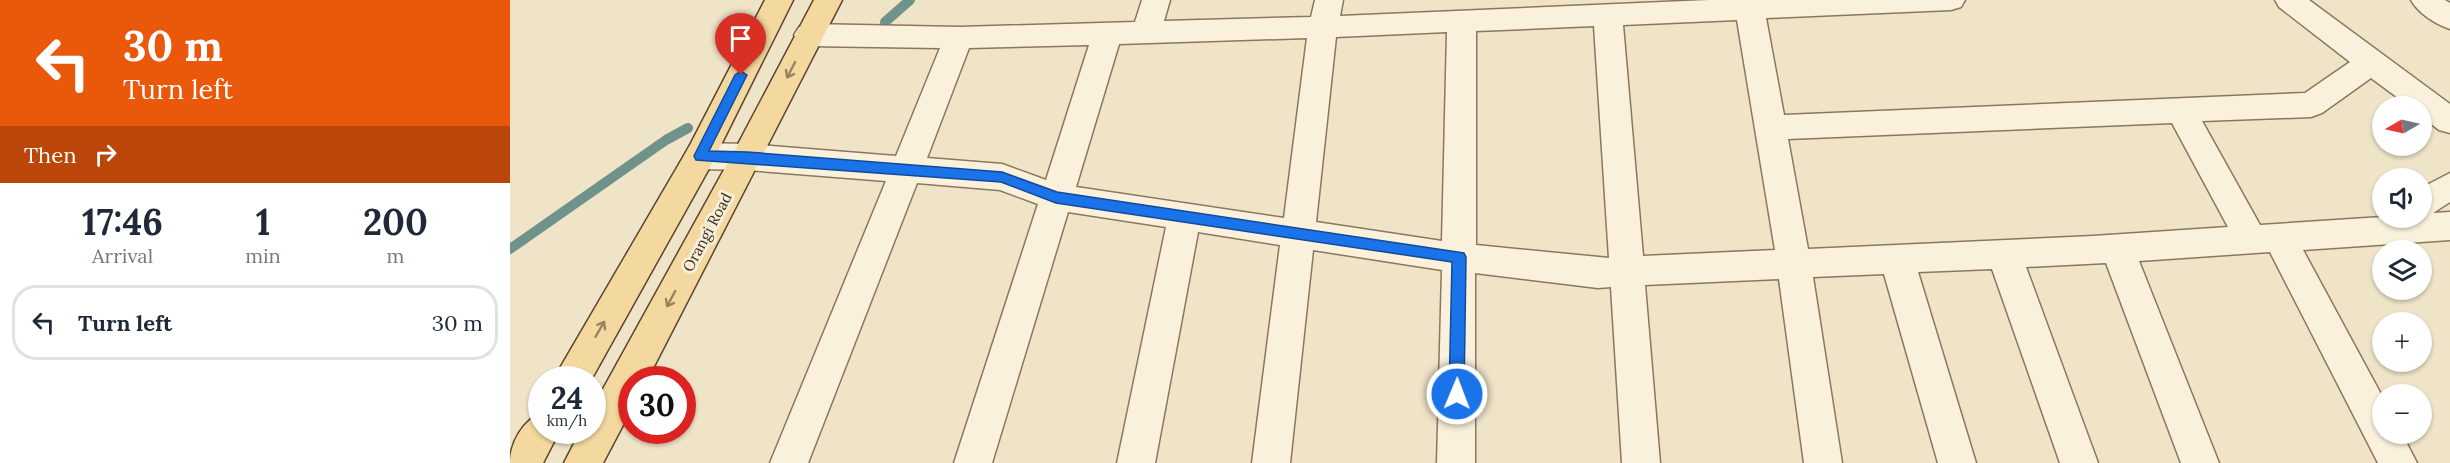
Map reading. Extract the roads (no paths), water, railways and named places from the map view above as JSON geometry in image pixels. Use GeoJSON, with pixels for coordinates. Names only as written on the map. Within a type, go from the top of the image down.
{"type":"FeatureCollection","features":[{"type":"Feature","properties":{"kind":"main road"},"geometry":{"type":"LineString","coordinates":[[579,366],[700,156],[779,0]]}},
{"type":"Feature","properties":{"kind":"main road","name":"Orangi Road"},"geometry":{"type":"LineString","coordinates":[[583,463],[747,157],[828,0]]}},
{"type":"Feature","properties":{"kind":"main road"},"geometry":{"type":"LineString","coordinates":[[522,463],[534,444]]}},
{"type":"Feature","properties":{"kind":"street"},"geometry":{"type":"LineString","coordinates":[[1147,31],[1156,0]]}},
{"type":"Feature","properties":{"kind":"street"},"geometry":{"type":"LineString","coordinates":[[809,35],[958,38],[1147,31],[1326,14],[1462,21],[1545,9],[1608,15],[1685,6],[1749,10],[1829,3],[1951,0]]}},
{"type":"Feature","properties":{"kind":"street"},"geometry":{"type":"LineString","coordinates":[[2289,0],[2450,121]]}},
{"type":"Feature","properties":{"kind":"street"},"geometry":{"type":"LineString","coordinates":[[2425,0],[2450,18]]}},
{"type":"Feature","properties":{"kind":"street"},"geometry":{"type":"LineString","coordinates":[[1749,10],[1794,263],[1823,463]]}},
{"type":"Feature","properties":{"kind":"street"},"geometry":{"type":"LineString","coordinates":[[1271,463],[1297,234],[1326,14]]}},
{"type":"Feature","properties":{"kind":"street"},"geometry":{"type":"LineString","coordinates":[[1608,15],[1641,463]]}},
{"type":"Feature","properties":{"kind":"street"},"geometry":{"type":"LineString","coordinates":[[1456,463],[1462,21]]}},
{"type":"Feature","properties":{"kind":"street"},"geometry":{"type":"LineString","coordinates":[[973,463],[1108,32]]}},
{"type":"Feature","properties":{"kind":"street"},"geometry":{"type":"LineString","coordinates":[[789,463],[958,38]]}},
{"type":"Feature","properties":{"kind":"street"},"geometry":{"type":"LineString","coordinates":[[1770,128],[2311,105],[2371,62]]}},
{"type":"Feature","properties":{"kind":"street"},"geometry":{"type":"LineString","coordinates":[[2181,111],[2265,238],[2372,416]]}},
{"type":"Feature","properties":{"kind":"street"},"geometry":{"type":"LineString","coordinates":[[700,156],[747,157],[1002,177],[1056,197],[1459,257],[1598,273],[2117,248],[2265,238],[2372,226]]}},
{"type":"Feature","properties":{"kind":"street"},"geometry":{"type":"LineString","coordinates":[[2439,226],[2450,186]]}},
{"type":"Feature","properties":{"kind":"street"},"geometry":{"type":"LineString","coordinates":[[1136,463],[1185,217]]}},
{"type":"Feature","properties":{"kind":"street"},"geometry":{"type":"LineString","coordinates":[[2117,248],[2200,463]]}},
{"type":"Feature","properties":{"kind":"street"},"geometry":{"type":"LineString","coordinates":[[2004,254],[2079,463]]}},
{"type":"Feature","properties":{"kind":"street"},"geometry":{"type":"LineString","coordinates":[[1897,259],[1957,463]]}},
{"type":"Feature","properties":{"kind":"street"},"geometry":{"type":"LineString","coordinates":[[2388,444],[2398,463]]}},
{"type":"Feature","properties":{"kind":"waterway"},"geometry":{"type":"LineString","coordinates":[[885,22],[910,0]]}},
{"type":"Feature","properties":{"kind":"waterway"},"geometry":{"type":"LineString","coordinates":[[510,249],[666,140],[688,128]]}}]}
